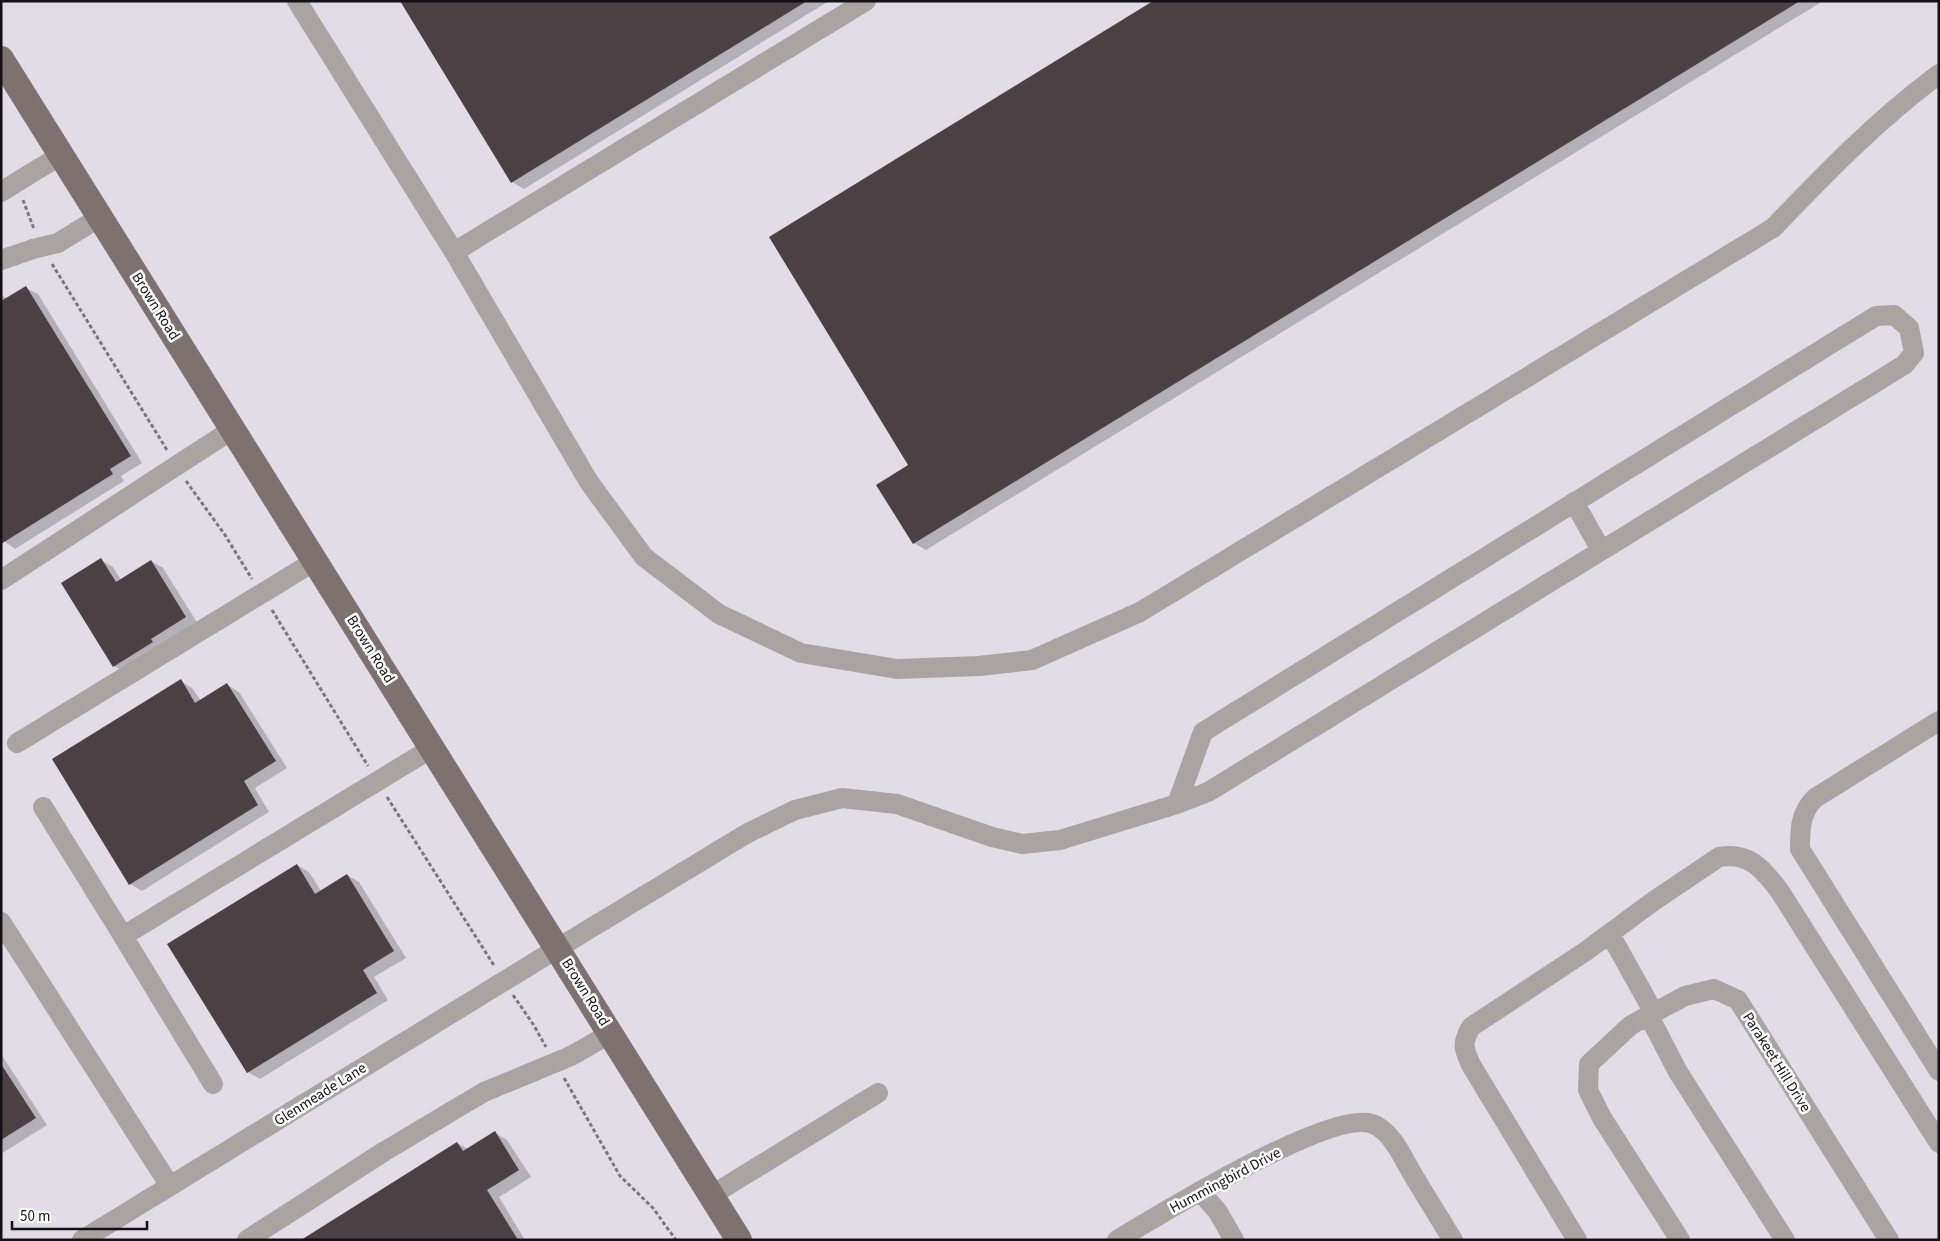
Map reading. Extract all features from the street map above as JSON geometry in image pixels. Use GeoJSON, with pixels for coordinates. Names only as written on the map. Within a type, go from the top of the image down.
{"type":"FeatureCollection","features":[{"type":"Feature","properties":{"kind":"main road","name":"Brown Road"},"geometry":{"type":"LineString","coordinates":[[1,59],[739,1240]]}},
{"type":"Feature","properties":{"kind":"street"},"geometry":{"type":"LineString","coordinates":[[297,1],[454,252],[589,482],[644,557],[719,614],[800,653],[897,669],[979,666],[1032,660],[1140,612],[1773,228],[1839,158],[1939,74]]}},
{"type":"Feature","properties":{"kind":"street"},"geometry":{"type":"LineString","coordinates":[[454,252],[866,1]]}},
{"type":"Feature","properties":{"kind":"street"},"geometry":{"type":"LineString","coordinates":[[6,189],[62,155]]}},
{"type":"Feature","properties":{"kind":"street"},"geometry":{"type":"LineString","coordinates":[[1,260],[58,243],[100,217]]}},
{"type":"Feature","properties":{"kind":"street","name":"Glenmeade Lane"},"geometry":{"type":"LineString","coordinates":[[82,1240],[746,834],[795,810],[842,798],[897,804],[992,837],[1022,844],[1060,840],[1177,804],[1208,792],[1904,365],[1914,353],[1909,328],[1894,315],[1876,316],[1574,502]]}},
{"type":"Feature","properties":{"kind":"street"},"geometry":{"type":"LineString","coordinates":[[1,580],[233,429]]}},
{"type":"Feature","properties":{"kind":"street"},"geometry":{"type":"LineString","coordinates":[[1177,804],[1203,732],[1574,502],[1601,550]]}},
{"type":"Feature","properties":{"kind":"street"},"geometry":{"type":"LineString","coordinates":[[18,743],[315,561]]}},
{"type":"Feature","properties":{"kind":"street"},"geometry":{"type":"LineString","coordinates":[[1938,722],[1815,798],[1808,805],[1800,823],[1800,849],[1939,1071]]}},
{"type":"Feature","properties":{"kind":"street"},"geometry":{"type":"LineString","coordinates":[[123,936],[432,748]]}},
{"type":"Feature","properties":{"kind":"street"},"geometry":{"type":"LineString","coordinates":[[43,807],[213,1084]]}},
{"type":"Feature","properties":{"kind":"street"},"geometry":{"type":"LineString","coordinates":[[1577,1240],[1471,1066],[1464,1050],[1465,1038],[1471,1027],[1610,934],[1655,900],[1719,857],[1731,855],[1742,857],[1756,865],[1779,890],[1939,1143]]}},
{"type":"Feature","properties":{"kind":"street"},"geometry":{"type":"LineString","coordinates":[[1,922],[170,1186]]}},
{"type":"Feature","properties":{"kind":"street"},"geometry":{"type":"LineString","coordinates":[[1610,934],[1678,1072],[1785,1240]]}},
{"type":"Feature","properties":{"kind":"street","name":"Parakeet Hill Drive"},"geometry":{"type":"LineString","coordinates":[[1680,1240],[1602,1118],[1588,1090],[1589,1064],[1631,1025],[1685,996],[1714,989],[1738,1000],[1889,1240]]}},
{"type":"Feature","properties":{"kind":"street"},"geometry":{"type":"LineString","coordinates":[[247,1240],[376,1156],[468,1101],[484,1092],[571,1056],[611,1033]]}},
{"type":"Feature","properties":{"kind":"street"},"geometry":{"type":"LineString","coordinates":[[712,1195],[878,1094]]}},
{"type":"Feature","properties":{"kind":"street","name":"Hummingbird Drive"},"geometry":{"type":"LineString","coordinates":[[1117,1240],[1250,1163],[1320,1133],[1354,1122],[1376,1125],[1392,1140],[1453,1240]]}},
{"type":"Feature","properties":{"kind":"street"},"geometry":{"type":"LineString","coordinates":[[1200,1191],[1218,1212],[1234,1240]]}},
{"type":"Feature","properties":{"kind":"path"},"geometry":{"type":"LineString","coordinates":[[6,189],[25,205],[42,247],[190,488],[199,497],[225,535],[377,781],[533,1024],[620,1176],[653,1208],[676,1240]]}},
{"type":"Feature","properties":{"kind":"building"},"geometry":{"type":"Polygon","coordinates":[[[400,1],[807,1],[511,183],[400,1]]]}},
{"type":"Feature","properties":{"kind":"building"},"geometry":{"type":"Polygon","coordinates":[[[1153,1],[1800,1],[913,544],[876,485],[908,465],[769,237],[1153,1]]]}},
{"type":"Feature","properties":{"kind":"building"},"geometry":{"type":"Polygon","coordinates":[[[26,286],[131,456],[110,469],[113,474],[1,544],[1,301],[26,286]]]}},
{"type":"Feature","properties":{"kind":"building"},"geometry":{"type":"Polygon","coordinates":[[[101,558],[116,582],[151,560],[186,617],[151,639],[153,642],[113,667],[61,583],[101,558]]]}},
{"type":"Feature","properties":{"kind":"building"},"geometry":{"type":"Polygon","coordinates":[[[181,679],[195,703],[227,683],[276,761],[244,781],[258,805],[129,885],[52,759],[181,679]]]}},
{"type":"Feature","properties":{"kind":"building"},"geometry":{"type":"Polygon","coordinates":[[[297,864],[315,894],[347,874],[394,951],[363,970],[377,993],[247,1073],[167,944],[297,864]]]}},
{"type":"Feature","properties":{"kind":"building"},"geometry":{"type":"Polygon","coordinates":[[[1,1064],[36,1118],[1,1140],[1,1064]]]}},
{"type":"Feature","properties":{"kind":"building"},"geometry":{"type":"Polygon","coordinates":[[[495,1131],[519,1170],[487,1190],[518,1240],[301,1240],[457,1142],[463,1151],[495,1131]]]}}]}
